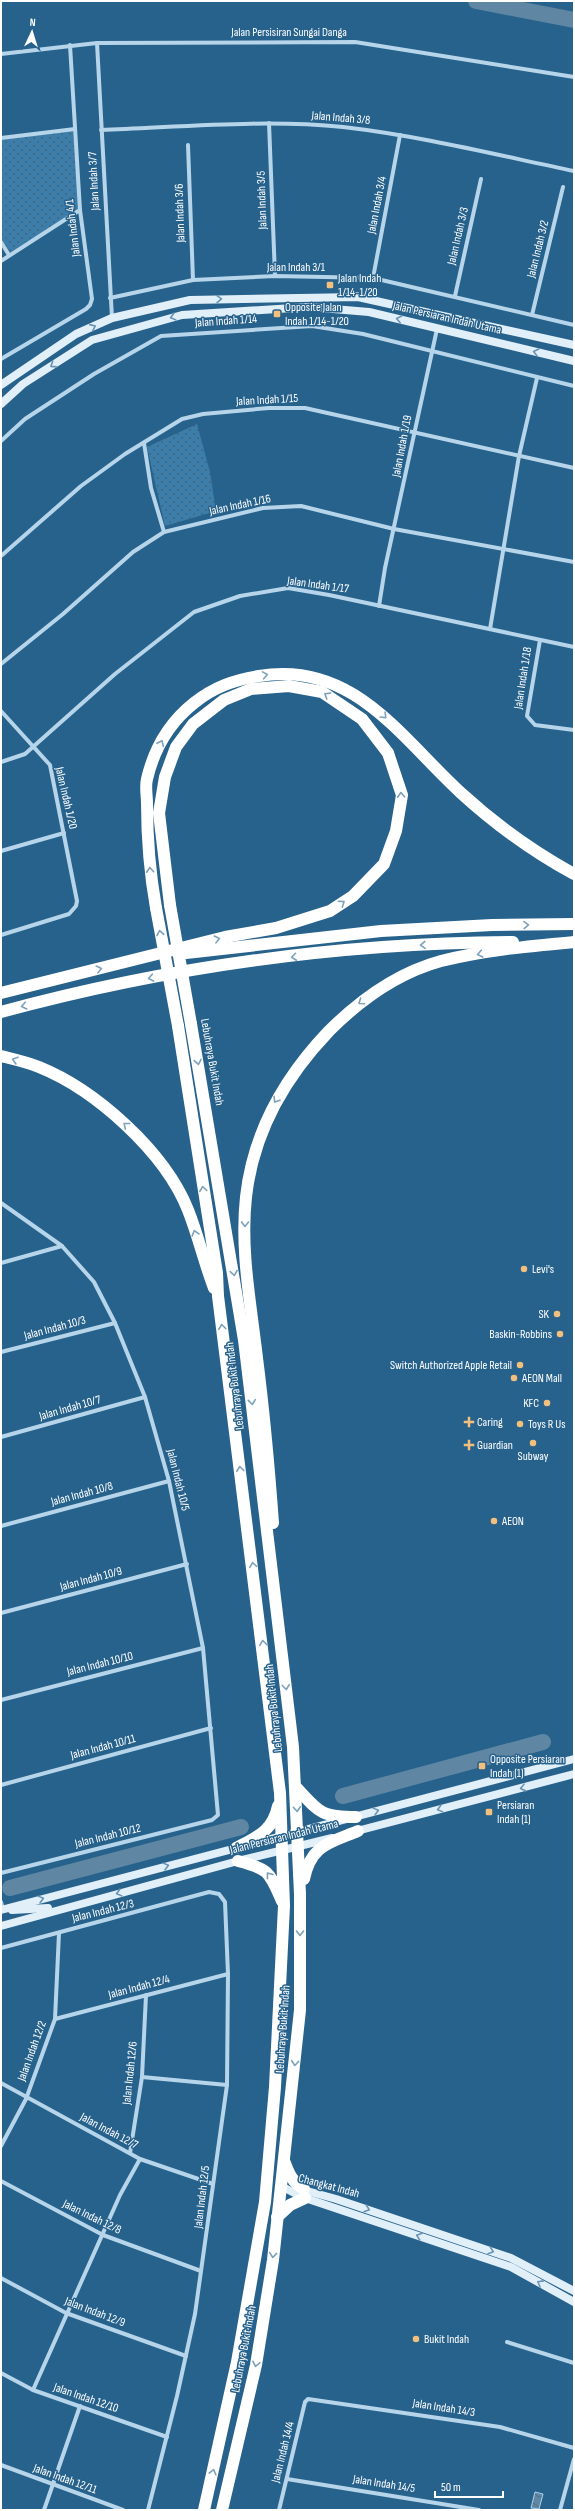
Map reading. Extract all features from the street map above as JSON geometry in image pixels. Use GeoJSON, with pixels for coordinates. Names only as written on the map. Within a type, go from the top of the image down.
{"type":"FeatureCollection","features":[{"type":"Feature","properties":{"kind":"highway","name":"Lebuhraya Bukit Indah"},"geometry":{"type":"LineString","coordinates":[[204,2510],[223,2433],[252,2279],[267,2182],[275,2087],[284,1906],[284,1850],[280,1793],[218,1296],[217,1273],[178,1026],[151,880],[147,780],[161,741],[179,714],[209,690],[234,680],[274,673],[305,676],[344,688],[376,708],[461,792],[506,831],[539,855],[574,874]]}},
{"type":"Feature","properties":{"kind":"highway","name":"Lebuhraya Bukit Indah"},"geometry":{"type":"LineString","coordinates":[[139,959],[225,937],[276,928],[330,911],[352,896],[384,864],[396,831],[402,795],[388,753],[362,718],[322,692],[289,686],[251,689],[224,700],[193,724],[176,747],[165,777],[158,813],[170,905],[191,1024],[239,1301],[273,1579],[295,1786],[299,1846],[300,2010],[281,2186],[263,2326],[239,2444],[222,2510]]}},
{"type":"Feature","properties":{"kind":"highway"},"geometry":{"type":"LineString","coordinates":[[1,993],[139,959],[381,931],[492,925],[574,924]]}},
{"type":"Feature","properties":{"kind":"highway"},"geometry":{"type":"LineString","coordinates":[[1,1012],[159,977],[316,954],[398,946],[574,941]]}},
{"type":"Feature","properties":{"kind":"highway"},"geometry":{"type":"LineString","coordinates":[[273,1579],[276,1549],[270,1464],[245,1241],[246,1197],[255,1151],[273,1104],[308,1053],[350,1010],[390,982],[442,961],[498,950],[574,941]]}},
{"type":"Feature","properties":{"kind":"highway"},"geometry":{"type":"LineString","coordinates":[[1,1056],[39,1067],[83,1090],[133,1130],[169,1176],[184,1202],[202,1260],[218,1296]]}},
{"type":"Feature","properties":{"kind":"highway"},"geometry":{"type":"LineString","coordinates":[[295,1786],[316,1809],[324,1814],[332,1817],[356,1817]]}},
{"type":"Feature","properties":{"kind":"highway"},"geometry":{"type":"LineString","coordinates":[[236,1848],[266,1831],[276,1818],[280,1793]]}},
{"type":"Feature","properties":{"kind":"highway"},"geometry":{"type":"LineString","coordinates":[[300,1894],[306,1867],[312,1856],[327,1843],[358,1831]]}},
{"type":"Feature","properties":{"kind":"highway"},"geometry":{"type":"LineString","coordinates":[[238,1861],[263,1868],[270,1875],[284,1906]]}},
{"type":"Feature","properties":{"kind":"highway"},"geometry":{"type":"LineString","coordinates":[[252,2279],[261,2264],[273,2190],[281,2186],[277,2183],[275,2174],[279,2100],[275,2087]]}},
{"type":"Feature","properties":{"kind":"highway"},"geometry":{"type":"LineString","coordinates":[[277,2217],[304,2194],[291,2177],[284,2160]]}},
{"type":"Feature","properties":{"kind":"main road","name":"Jalan Persiaran Indah Utama"},"geometry":{"type":"LineString","coordinates":[[1,385],[76,334],[112,318],[190,300],[358,297],[574,345]]}},
{"type":"Feature","properties":{"kind":"main road","name":"Jalan Persiaran Indah Utama"},"geometry":{"type":"LineString","coordinates":[[1,404],[23,384],[92,340],[182,315],[309,307],[369,312],[574,361]]}},
{"type":"Feature","properties":{"kind":"main road"},"geometry":{"type":"LineString","coordinates":[[426,312],[435,320],[437,328],[444,322],[459,320]]}},
{"type":"Feature","properties":{"kind":"main road","name":"Jalan Persiaran Indah Utama"},"geometry":{"type":"LineString","coordinates":[[2,1908],[574,1759]]}},
{"type":"Feature","properties":{"kind":"main road","name":"Jalan Persiaran Indah Utama"},"geometry":{"type":"LineString","coordinates":[[1,1926],[238,1861],[574,1774]]}},
{"type":"Feature","properties":{"kind":"main road"},"geometry":{"type":"LineString","coordinates":[[2,1908],[36,1910],[79,1904]]}},
{"type":"Feature","properties":{"kind":"main road","name":"Changkat Indah"},"geometry":{"type":"LineString","coordinates":[[281,2186],[511,2267],[574,2302]]}},
{"type":"Feature","properties":{"kind":"main road","name":"Changkat Indah"},"geometry":{"type":"LineString","coordinates":[[304,2194],[511,2258],[574,2291]]}},
{"type":"Feature","properties":{"kind":"street","name":"Jalan Persisiran Sungai Danga"},"geometry":{"type":"LineString","coordinates":[[1,54],[97,43],[355,42],[574,77]]}},
{"type":"Feature","properties":{"kind":"street","name":"Jalan Indah 3/7"},"geometry":{"type":"LineString","coordinates":[[97,43],[112,318]]}},
{"type":"Feature","properties":{"kind":"street","name":"Jalan Indah 4/1"},"geometry":{"type":"LineString","coordinates":[[1,359],[90,305],[92,299],[80,210],[70,45]]}},
{"type":"Feature","properties":{"kind":"street","name":"Jalan Indah 3/8"},"geometry":{"type":"LineString","coordinates":[[102,130],[269,123],[342,127],[400,135],[574,171]]}},
{"type":"Feature","properties":{"kind":"street","name":"Jalan Indah 3/5"},"geometry":{"type":"LineString","coordinates":[[269,123],[275,276]]}},
{"type":"Feature","properties":{"kind":"street"},"geometry":{"type":"LineString","coordinates":[[1,138],[75,129]]}},
{"type":"Feature","properties":{"kind":"street","name":"Jalan Indah 3/4"},"geometry":{"type":"LineString","coordinates":[[373,278],[400,135]]}},
{"type":"Feature","properties":{"kind":"street","name":"Jalan Indah 3/6"},"geometry":{"type":"LineString","coordinates":[[188,145],[193,280]]}},
{"type":"Feature","properties":{"kind":"street","name":"Jalan Indah 3/3"},"geometry":{"type":"LineString","coordinates":[[455,296],[481,180]]}},
{"type":"Feature","properties":{"kind":"street","name":"Jalan Indah 3/2"},"geometry":{"type":"LineString","coordinates":[[532,315],[563,187]]}},
{"type":"Feature","properties":{"kind":"street"},"geometry":{"type":"LineString","coordinates":[[1,261],[80,210]]}},
{"type":"Feature","properties":{"kind":"street"},"geometry":{"type":"LineString","coordinates":[[1,242],[9,255]]}},
{"type":"Feature","properties":{"kind":"street","name":"Jalan Indah 3/1"},"geometry":{"type":"LineString","coordinates":[[110,298],[193,280],[275,276],[373,278],[574,325]]}},
{"type":"Feature","properties":{"kind":"street","name":"Jalan Indah 1/14"},"geometry":{"type":"LineString","coordinates":[[1,441],[25,419],[94,374],[161,336],[312,326],[363,334],[574,386]]}},
{"type":"Feature","properties":{"kind":"street","name":"Jalan Indah 1/19"},"geometry":{"type":"LineString","coordinates":[[379,606],[385,568],[437,328]]}},
{"type":"Feature","properties":{"kind":"street"},"geometry":{"type":"LineString","coordinates":[[490,629],[519,456],[537,378]]}},
{"type":"Feature","properties":{"kind":"street","name":"Jalan Indah 1/15"},"geometry":{"type":"LineString","coordinates":[[1,556],[81,486],[182,418],[269,408],[305,408],[574,468]]}},
{"type":"Feature","properties":{"kind":"street"},"geometry":{"type":"LineString","coordinates":[[144,443],[151,488],[164,532]]}},
{"type":"Feature","properties":{"kind":"street","name":"Jalan Indah 1/16"},"geometry":{"type":"LineString","coordinates":[[1,664],[63,614],[133,552],[164,532],[263,508],[301,506],[394,529],[574,562]]}},
{"type":"Feature","properties":{"kind":"street","name":"Jalan Indah 1/17"},"geometry":{"type":"LineString","coordinates":[[1,762],[25,754],[115,674],[194,612],[240,596],[288,588],[329,594],[574,647]]}},
{"type":"Feature","properties":{"kind":"street","name":"Jalan Indah 1/18"},"geometry":{"type":"LineString","coordinates":[[540,640],[527,716],[535,724],[574,730]]}},
{"type":"Feature","properties":{"kind":"street","name":"Jalan Indah 1/20"},"geometry":{"type":"LineString","coordinates":[[1,711],[50,765],[64,833],[76,906],[69,914],[1,936]]}},
{"type":"Feature","properties":{"kind":"street"},"geometry":{"type":"LineString","coordinates":[[1,851],[64,833]]}},
{"type":"Feature","properties":{"kind":"street","name":"Jalan Indah 10/5"},"geometry":{"type":"LineString","coordinates":[[1,1203],[62,1246],[94,1282],[114,1322],[145,1397],[169,1481],[203,1648],[218,1815]]}},
{"type":"Feature","properties":{"kind":"street"},"geometry":{"type":"LineString","coordinates":[[1,1262],[62,1246]]}},
{"type":"Feature","properties":{"kind":"street","name":"Jalan Indah 10/3"},"geometry":{"type":"LineString","coordinates":[[1,1352],[114,1322]]}},
{"type":"Feature","properties":{"kind":"street","name":"Jalan Indah 10/7"},"geometry":{"type":"LineString","coordinates":[[1,1438],[145,1397]]}},
{"type":"Feature","properties":{"kind":"street","name":"Jalan Indah 10/8"},"geometry":{"type":"LineString","coordinates":[[1,1526],[169,1481]]}},
{"type":"Feature","properties":{"kind":"street","name":"Jalan Indah 10/9"},"geometry":{"type":"LineString","coordinates":[[1,1613],[187,1564]]}},
{"type":"Feature","properties":{"kind":"street","name":"Jalan Indah 10/10"},"geometry":{"type":"LineString","coordinates":[[1,1700],[203,1648]]}},
{"type":"Feature","properties":{"kind":"street","name":"Jalan Indah 10/11"},"geometry":{"type":"LineString","coordinates":[[1,1785],[211,1728]]}},
{"type":"Feature","properties":{"kind":"street","name":"Jalan Indah 10/12"},"geometry":{"type":"LineString","coordinates":[[1,1873],[212,1820],[218,1815]]}},
{"type":"Feature","properties":{"kind":"street","name":"Jalan Indah 12/3"},"geometry":{"type":"LineString","coordinates":[[1,1948],[209,1892]]}},
{"type":"Feature","properties":{"kind":"street","name":"Jalan Indah 12/5"},"geometry":{"type":"LineString","coordinates":[[148,2510],[186,2356],[201,2271],[227,2085],[228,1974],[225,1902],[219,1894],[209,1892]]}},
{"type":"Feature","properties":{"kind":"street","name":"Jalan Indah 12/2"},"geometry":{"type":"LineString","coordinates":[[1,2146],[26,2099],[54,2019],[59,1932]]}},
{"type":"Feature","properties":{"kind":"street","name":"Jalan Indah 12/4"},"geometry":{"type":"LineString","coordinates":[[54,2019],[228,1974]]}},
{"type":"Feature","properties":{"kind":"street","name":"Jalan Indah 12/6"},"geometry":{"type":"LineString","coordinates":[[130,2153],[142,2077],[146,1995]]}},
{"type":"Feature","properties":{"kind":"street"},"geometry":{"type":"LineString","coordinates":[[142,2077],[227,2085]]}},
{"type":"Feature","properties":{"kind":"street","name":"Jalan Indah 12/7"},"geometry":{"type":"LineString","coordinates":[[1,2083],[26,2099],[140,2159],[213,2184]]}},
{"type":"Feature","properties":{"kind":"street"},"geometry":{"type":"LineString","coordinates":[[33,2390],[120,2195],[140,2159]]}},
{"type":"Feature","properties":{"kind":"street","name":"Jalan Indah 12/8"},"geometry":{"type":"LineString","coordinates":[[1,2181],[103,2235],[201,2271]]}},
{"type":"Feature","properties":{"kind":"street","name":"Jalan Indah 12/9"},"geometry":{"type":"LineString","coordinates":[[1,2278],[66,2314],[186,2356]]}},
{"type":"Feature","properties":{"kind":"street"},"geometry":{"type":"LineString","coordinates":[[506,2342],[574,2363]]}},
{"type":"Feature","properties":{"kind":"street","name":"Jalan Indah 12/10"},"geometry":{"type":"LineString","coordinates":[[1,2373],[33,2390],[167,2438]]}},
{"type":"Feature","properties":{"kind":"street","name":"Jalan Indah 14/3"},"geometry":{"type":"LineString","coordinates":[[308,2399],[500,2427],[574,2448]]}},
{"type":"Feature","properties":{"kind":"street","name":"Jalan Indah 14/4"},"geometry":{"type":"LineString","coordinates":[[279,2510],[305,2402],[308,2399]]}},
{"type":"Feature","properties":{"kind":"street"},"geometry":{"type":"LineString","coordinates":[[44,2510],[80,2406]]}},
{"type":"Feature","properties":{"kind":"street"},"geometry":{"type":"LineString","coordinates":[[560,2510],[574,2459]]}},
{"type":"Feature","properties":{"kind":"street","name":"Jalan Indah 12/11"},"geometry":{"type":"LineString","coordinates":[[1,2465],[52,2486],[123,2510]]}},
{"type":"Feature","properties":{"kind":"street","name":"Jalan Indah 14/5"},"geometry":{"type":"LineString","coordinates":[[287,2479],[479,2510]]}},
{"type":"Feature","properties":{"kind":"shaded area"},"geometry":{"type":"Polygon","coordinates":[[[73,130],[80,210],[10,252],[1,238],[1,140],[73,130]]]}},
{"type":"Feature","properties":{"kind":"shaded area"},"geometry":{"type":"Polygon","coordinates":[[[197,424],[210,472],[216,511],[165,526],[147,447],[197,424]]]}},
{"type":"Feature","properties":{"kind":"water"},"geometry":{"type":"Polygon","coordinates":[[[535,2492],[543,2494],[539,2509],[531,2508],[535,2492]]]}},
{"type":"Feature","properties":{"kind":"waterway"},"geometry":{"type":"LineString","coordinates":[[476,1],[574,20]]}},
{"type":"Feature","properties":{"kind":"waterway"},"geometry":{"type":"LineString","coordinates":[[343,1796],[543,1742]]}},
{"type":"Feature","properties":{"kind":"waterway"},"geometry":{"type":"LineString","coordinates":[[10,1888],[241,1827]]}},
{"type":"Feature","properties":{"kind":"place","name":"Jalan Indah 1/14-1/20"},"geometry":{"type":"Point","coordinates":[330,285]}},
{"type":"Feature","properties":{"kind":"place","name":"Opposite Jalan Indah 1/14-1/20"},"geometry":{"type":"Point","coordinates":[277,314]}},
{"type":"Feature","properties":{"kind":"place","name":"Levi's"},"geometry":{"type":"Point","coordinates":[524,1269]}},
{"type":"Feature","properties":{"kind":"place","name":"SK"},"geometry":{"type":"Point","coordinates":[557,1314]}},
{"type":"Feature","properties":{"kind":"place","name":"Baskin-Robbins"},"geometry":{"type":"Point","coordinates":[560,1334]}},
{"type":"Feature","properties":{"kind":"place","name":"Switch Authorized Apple Retail"},"geometry":{"type":"Point","coordinates":[520,1365]}},
{"type":"Feature","properties":{"kind":"place","name":"AEON Mall"},"geometry":{"type":"Point","coordinates":[514,1378]}},
{"type":"Feature","properties":{"kind":"place","name":"KFC"},"geometry":{"type":"Point","coordinates":[547,1403]}},
{"type":"Feature","properties":{"kind":"place","name":"Caring"},"geometry":{"type":"Point","coordinates":[469,1422]}},
{"type":"Feature","properties":{"kind":"place","name":"Toys R Us"},"geometry":{"type":"Point","coordinates":[520,1424]}},
{"type":"Feature","properties":{"kind":"place","name":"Subway"},"geometry":{"type":"Point","coordinates":[533,1443]}},
{"type":"Feature","properties":{"kind":"place","name":"Guardian"},"geometry":{"type":"Point","coordinates":[469,1445]}},
{"type":"Feature","properties":{"kind":"place","name":"AEON"},"geometry":{"type":"Point","coordinates":[494,1521]}},
{"type":"Feature","properties":{"kind":"place","name":"Opposite Persiaran Indah (1)"},"geometry":{"type":"Point","coordinates":[482,1766]}},
{"type":"Feature","properties":{"kind":"place","name":"Persiaran Indah (1)"},"geometry":{"type":"Point","coordinates":[489,1812]}},
{"type":"Feature","properties":{"kind":"place","name":"Bukit Indah"},"geometry":{"type":"Point","coordinates":[416,2339]}}]}
